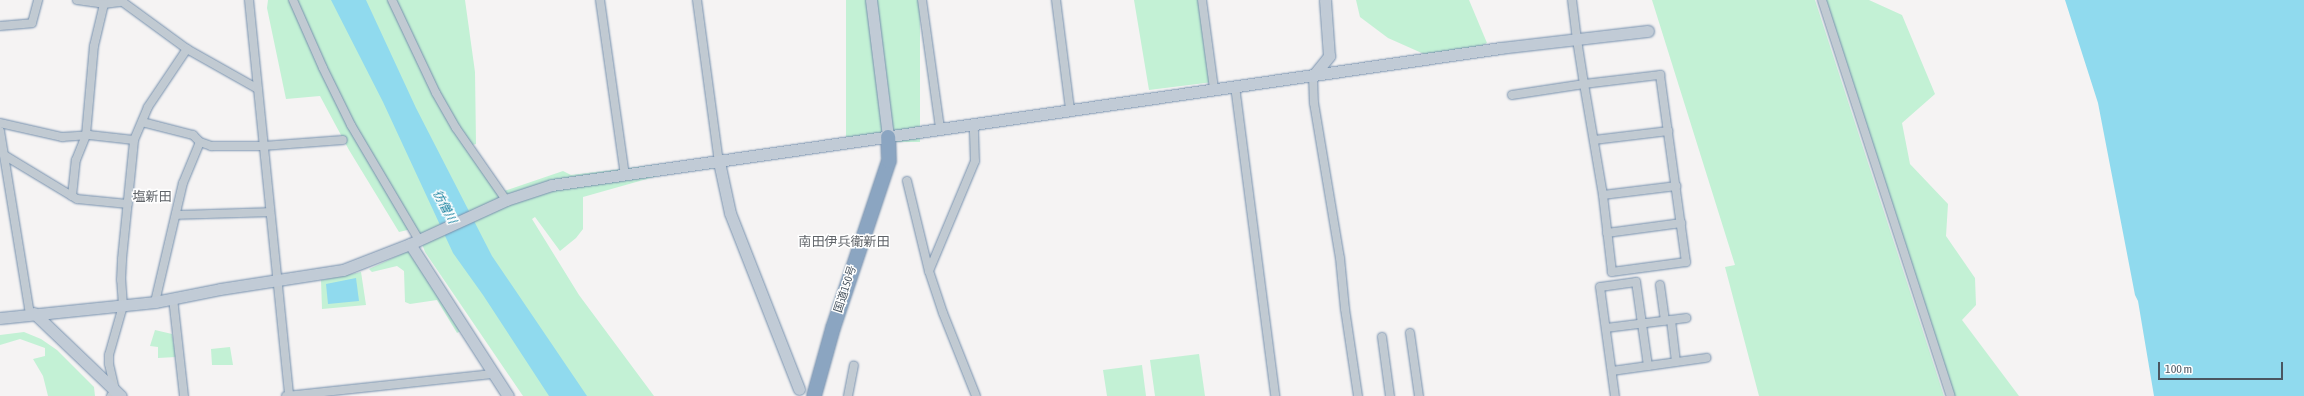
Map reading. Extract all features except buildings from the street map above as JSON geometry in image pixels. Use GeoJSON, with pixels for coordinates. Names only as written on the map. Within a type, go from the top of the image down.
{"type":"FeatureCollection","features":[{"type":"Feature","properties":{"kind":"highway","name":"国道150号"},"geometry":{"type":"LineString","coordinates":[[814,396],[832,328],[889,161],[888,137]]}},
{"type":"Feature","properties":{"kind":"street"},"geometry":{"type":"LineString","coordinates":[[0,26],[32,23],[38,0]]}},
{"type":"Feature","properties":{"kind":"street"},"geometry":{"type":"LineString","coordinates":[[77,0],[104,4],[120,1],[187,49],[258,89]]}},
{"type":"Feature","properties":{"kind":"street"},"geometry":{"type":"LineString","coordinates":[[249,0],[288,396],[493,374]]}},
{"type":"Feature","properties":{"kind":"street"},"geometry":{"type":"LineString","coordinates":[[293,0],[323,68],[351,125],[493,374],[508,396]]}},
{"type":"Feature","properties":{"kind":"street"},"geometry":{"type":"LineString","coordinates":[[392,0],[448,114],[506,200]]}},
{"type":"Feature","properties":{"kind":"street"},"geometry":{"type":"LineString","coordinates":[[600,0],[625,175]]}},
{"type":"Feature","properties":{"kind":"street"},"geometry":{"type":"LineString","coordinates":[[697,0],[719,162],[730,213],[798,392]]}},
{"type":"Feature","properties":{"kind":"street"},"geometry":{"type":"LineString","coordinates":[[871,0],[888,137]]}},
{"type":"Feature","properties":{"kind":"street"},"geometry":{"type":"LineString","coordinates":[[922,0],[940,128]]}},
{"type":"Feature","properties":{"kind":"street"},"geometry":{"type":"LineString","coordinates":[[1056,0],[1070,110]]}},
{"type":"Feature","properties":{"kind":"street"},"geometry":{"type":"LineString","coordinates":[[1202,0],[1214,89]]}},
{"type":"Feature","properties":{"kind":"street"},"geometry":{"type":"LineString","coordinates":[[1325,0],[1329,56],[1313,76],[1314,103],[1340,258],[1345,309],[1358,396]]}},
{"type":"Feature","properties":{"kind":"street"},"geometry":{"type":"LineString","coordinates":[[1512,95],[1584,84],[1660,76],[1686,262],[1612,272],[1603,195],[1584,84],[1577,40],[1572,0]]}},
{"type":"Feature","properties":{"kind":"street"},"geometry":{"type":"LineString","coordinates":[[1822,0],[1951,396]]}},
{"type":"Feature","properties":{"kind":"street"},"geometry":{"type":"LineString","coordinates":[[72,196],[76,160],[86,135],[94,46],[104,4]]}},
{"type":"Feature","properties":{"kind":"street"},"geometry":{"type":"LineString","coordinates":[[0,318],[32,313],[155,302],[276,280],[344,270],[417,240],[506,200],[552,185],[1500,48],[1577,40],[1648,30]]}},
{"type":"Feature","properties":{"kind":"street"},"geometry":{"type":"LineString","coordinates":[[115,394],[109,364],[109,355],[123,306],[121,280],[134,140],[148,107],[187,49]]}},
{"type":"Feature","properties":{"kind":"street"},"geometry":{"type":"LineString","coordinates":[[1235,86],[1275,396]]}},
{"type":"Feature","properties":{"kind":"street"},"geometry":{"type":"LineString","coordinates":[[142,122],[194,135],[200,142],[211,146],[263,146],[343,140]]}},
{"type":"Feature","properties":{"kind":"street"},"geometry":{"type":"LineString","coordinates":[[0,123],[62,137],[86,135],[134,140]]}},
{"type":"Feature","properties":{"kind":"street"},"geometry":{"type":"LineString","coordinates":[[929,272],[975,161],[974,124]]}},
{"type":"Feature","properties":{"kind":"street"},"geometry":{"type":"LineString","coordinates":[[0,131],[32,313],[115,394]]}},
{"type":"Feature","properties":{"kind":"street"},"geometry":{"type":"LineString","coordinates":[[1594,140],[1668,131]]}},
{"type":"Feature","properties":{"kind":"street"},"geometry":{"type":"LineString","coordinates":[[155,302],[183,183],[200,142]]}},
{"type":"Feature","properties":{"kind":"street"},"geometry":{"type":"LineString","coordinates":[[4,155],[77,200],[128,204]]}},
{"type":"Feature","properties":{"kind":"street"},"geometry":{"type":"LineString","coordinates":[[907,181],[929,272],[943,313],[976,396]]}},
{"type":"Feature","properties":{"kind":"street"},"geometry":{"type":"LineString","coordinates":[[1603,195],[1676,186]]}},
{"type":"Feature","properties":{"kind":"street"},"geometry":{"type":"LineString","coordinates":[[176,216],[270,212]]}},
{"type":"Feature","properties":{"kind":"street"},"geometry":{"type":"LineString","coordinates":[[1607,233],[1681,223]]}},
{"type":"Feature","properties":{"kind":"street"},"geometry":{"type":"LineString","coordinates":[[1615,396],[1600,287],[1636,282],[1648,366]]}},
{"type":"Feature","properties":{"kind":"street"},"geometry":{"type":"LineString","coordinates":[[1660,285],[1676,362]]}},
{"type":"Feature","properties":{"kind":"street"},"geometry":{"type":"LineString","coordinates":[[174,298],[184,396]]}},
{"type":"Feature","properties":{"kind":"street"},"geometry":{"type":"LineString","coordinates":[[1606,328],[1686,318]]}},
{"type":"Feature","properties":{"kind":"street"},"geometry":{"type":"LineString","coordinates":[[1410,332],[1419,396]]}},
{"type":"Feature","properties":{"kind":"street"},"geometry":{"type":"LineString","coordinates":[[1382,337],[1390,396]]}},
{"type":"Feature","properties":{"kind":"street"},"geometry":{"type":"LineString","coordinates":[[1612,372],[1706,358]]}},
{"type":"Feature","properties":{"kind":"street"},"geometry":{"type":"LineString","coordinates":[[848,396],[854,366]]}},
{"type":"Feature","properties":{"kind":"green space"},"geometry":{"type":"Polygon","coordinates":[[[268,0],[465,0],[475,72],[476,144],[469,146],[501,192],[563,171],[571,175],[712,158],[713,168],[661,175],[583,197],[583,229],[576,238],[560,251],[535,217],[532,219],[579,295],[654,396],[523,396],[425,252],[416,228],[399,232],[349,150],[320,96],[286,99],[267,8],[268,0]]]}},
{"type":"Feature","properties":{"kind":"green space"},"geometry":{"type":"Polygon","coordinates":[[[846,0],[920,0],[920,142],[846,142],[846,0]]]}},
{"type":"Feature","properties":{"kind":"green space"},"geometry":{"type":"Polygon","coordinates":[[[1134,0],[1198,0],[1213,82],[1149,90],[1134,0]]]}},
{"type":"Feature","properties":{"kind":"green space"},"geometry":{"type":"Polygon","coordinates":[[[1356,0],[1469,0],[1487,43],[1467,53],[1433,58],[1388,38],[1360,17],[1356,0]]]}},
{"type":"Feature","properties":{"kind":"green space"},"geometry":{"type":"Polygon","coordinates":[[[1652,0],[1815,0],[1944,396],[1759,396],[1725,267],[1735,265],[1652,0]]]}},
{"type":"Feature","properties":{"kind":"green space"},"geometry":{"type":"Polygon","coordinates":[[[1824,0],[1869,0],[1902,15],[1935,94],[1902,123],[1910,164],[1948,204],[1946,236],[1975,278],[1976,305],[1962,320],[2019,396],[1950,396],[1824,0]]]}},
{"type":"Feature","properties":{"kind":"green space"},"geometry":{"type":"Polygon","coordinates":[[[408,251],[461,331],[457,333],[437,300],[410,304],[405,302],[404,271],[397,266],[372,272],[369,269],[408,251]]]}},
{"type":"Feature","properties":{"kind":"green space"},"geometry":{"type":"Polygon","coordinates":[[[361,272],[366,305],[322,309],[321,280],[361,272]]]}},
{"type":"Feature","properties":{"kind":"green space"},"geometry":{"type":"Polygon","coordinates":[[[155,330],[172,334],[176,357],[158,358],[158,347],[150,346],[155,330]]]}},
{"type":"Feature","properties":{"kind":"green space"},"geometry":{"type":"Polygon","coordinates":[[[24,332],[41,339],[57,350],[94,387],[95,396],[48,396],[43,376],[33,359],[45,356],[45,348],[20,339],[0,345],[0,335],[24,332]]]}},
{"type":"Feature","properties":{"kind":"green space"},"geometry":{"type":"Polygon","coordinates":[[[230,347],[233,365],[212,365],[211,349],[230,347]]]}},
{"type":"Feature","properties":{"kind":"green space"},"geometry":{"type":"Polygon","coordinates":[[[1199,354],[1205,396],[1155,396],[1150,360],[1199,354]]]}},
{"type":"Feature","properties":{"kind":"green space"},"geometry":{"type":"Polygon","coordinates":[[[1142,365],[1146,396],[1107,396],[1103,370],[1142,365]]]}},
{"type":"Feature","properties":{"kind":"water","name":"彷僧川"},"geometry":{"type":"Polygon","coordinates":[[[331,0],[366,0],[416,108],[492,256],[587,396],[549,396],[483,295],[453,253],[383,102],[331,0]]]}},
{"type":"Feature","properties":{"kind":"water"},"geometry":{"type":"Polygon","coordinates":[[[2065,0],[2304,0],[2304,396],[2154,396],[2138,301],[2135,295],[2098,103],[2065,0]]]}},
{"type":"Feature","properties":{"kind":"water"},"geometry":{"type":"Polygon","coordinates":[[[356,278],[359,301],[328,304],[326,284],[356,278]]]}},
{"type":"Feature","properties":{"kind":"district","name":"塩新田"},"geometry":{"type":"Point","coordinates":[152,197]}},
{"type":"Feature","properties":{"kind":"district","name":"南田伊兵衛新田"},"geometry":{"type":"Point","coordinates":[844,242]}}]}
